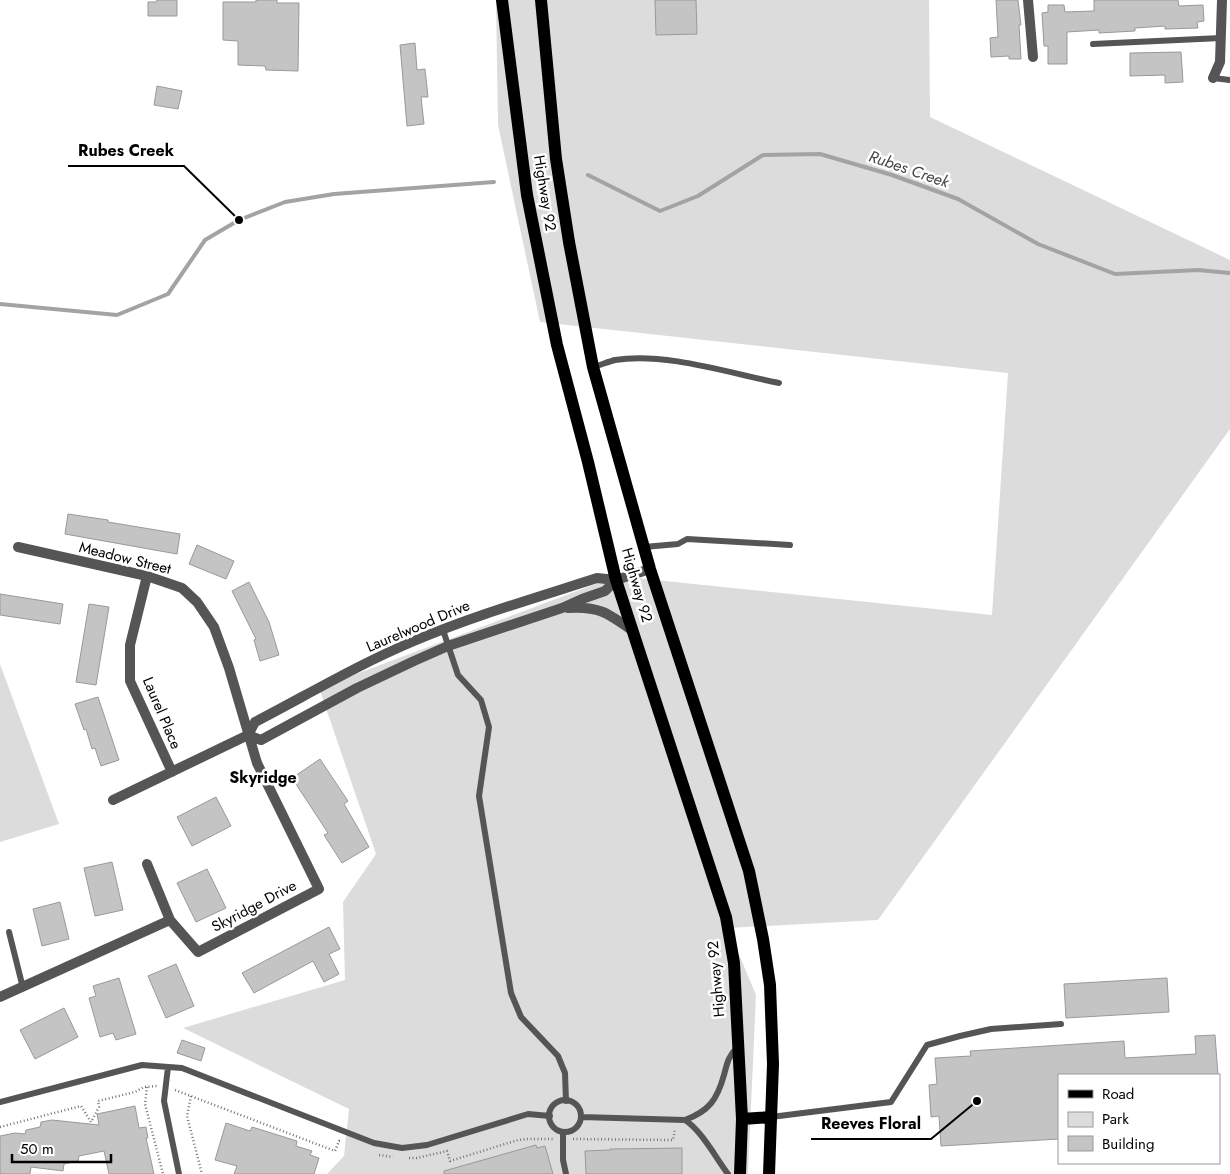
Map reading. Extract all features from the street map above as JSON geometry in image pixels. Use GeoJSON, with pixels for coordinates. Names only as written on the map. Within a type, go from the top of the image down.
{"type":"FeatureCollection","features":[{"type":"Feature","properties":{"kind":"main road","name":"Highway 92"},"geometry":{"type":"LineString","coordinates":[[502,0],[527,195],[557,345],[588,462],[616,580],[726,917],[734,963],[742,1119],[740,1174]]}},
{"type":"Feature","properties":{"kind":"main road","name":"Highway 92"},"geometry":{"type":"LineString","coordinates":[[541,0],[556,159],[569,242],[593,367],[650,569],[749,872],[763,939],[770,985],[773,1064],[769,1174]]}},
{"type":"Feature","properties":{"kind":"main road"},"geometry":{"type":"LineString","coordinates":[[742,1119],[771,1117]]}},
{"type":"Feature","properties":{"kind":"street"},"geometry":{"type":"LineString","coordinates":[[1028,0],[1033,58]]}},
{"type":"Feature","properties":{"kind":"street"},"geometry":{"type":"LineString","coordinates":[[1213,78],[1220,62],[1222,0]]}},
{"type":"Feature","properties":{"kind":"street","name":"Meadow Street"},"geometry":{"type":"LineString","coordinates":[[18,547],[146,576],[182,588],[197,602],[214,627],[248,735]]}},
{"type":"Feature","properties":{"kind":"street","name":"Laurelwood Drive"},"geometry":{"type":"LineString","coordinates":[[113,800],[248,735],[255,722],[382,656],[465,621],[597,578],[616,580],[650,569]]}},
{"type":"Feature","properties":{"kind":"street","name":"Laurel Place"},"geometry":{"type":"LineString","coordinates":[[146,576],[130,645],[130,681],[172,772]]}},
{"type":"Feature","properties":{"kind":"street","name":"Laurelwood Drive"},"geometry":{"type":"LineString","coordinates":[[248,735],[261,740],[357,688],[448,646],[605,592],[616,580]]}},
{"type":"Feature","properties":{"kind":"street","name":"Laurelwood Drive"},"geometry":{"type":"LineString","coordinates":[[562,608],[587,607],[595,609],[620,621],[633,630]]}},
{"type":"Feature","properties":{"kind":"street","name":"Skyridge Drive"},"geometry":{"type":"LineString","coordinates":[[146,864],[170,920],[198,952],[318,889],[257,762],[248,735]]}},
{"type":"Feature","properties":{"kind":"street"},"geometry":{"type":"LineString","coordinates":[[0,997],[170,920]]}},
{"type":"Feature","properties":{"kind":"lane"},"geometry":{"type":"LineString","coordinates":[[1093,44],[1221,38]]}},
{"type":"Feature","properties":{"kind":"lane"},"geometry":{"type":"LineString","coordinates":[[1213,78],[1230,80]]}},
{"type":"Feature","properties":{"kind":"lane"},"geometry":{"type":"LineString","coordinates":[[593,367],[614,360],[672,361],[779,383]]}},
{"type":"Feature","properties":{"kind":"lane"},"geometry":{"type":"LineString","coordinates":[[644,548],[678,544],[687,539],[790,545]]}},
{"type":"Feature","properties":{"kind":"lane"},"geometry":{"type":"LineString","coordinates":[[443,630],[458,675],[481,700],[489,727],[479,796],[511,993],[521,1017],[558,1056],[565,1072],[566,1100]]}},
{"type":"Feature","properties":{"kind":"lane"},"geometry":{"type":"LineString","coordinates":[[9,932],[23,988]]}},
{"type":"Feature","properties":{"kind":"lane"},"geometry":{"type":"LineString","coordinates":[[771,1117],[891,1102],[927,1045],[991,1029],[1060,1024]]}},
{"type":"Feature","properties":{"kind":"lane"},"geometry":{"type":"LineString","coordinates":[[581,1117],[685,1120],[699,1115],[714,1100],[729,1056],[737,1048]]}},
{"type":"Feature","properties":{"kind":"lane"},"geometry":{"type":"LineString","coordinates":[[0,1102],[142,1065],[182,1068],[374,1144],[402,1148],[427,1145],[528,1114],[550,1116]]}},
{"type":"Feature","properties":{"kind":"lane"},"geometry":{"type":"LineString","coordinates":[[168,1067],[164,1101],[178,1174]]}},
{"type":"Feature","properties":{"kind":"lane"},"geometry":{"type":"LineString","coordinates":[[566,1100],[576,1105],[581,1117],[576,1127],[568,1132],[563,1132],[554,1127],[550,1116],[552,1107],[556,1103],[566,1100]]}},
{"type":"Feature","properties":{"kind":"lane"},"geometry":{"type":"LineString","coordinates":[[685,1120],[698,1132],[728,1174]]}},
{"type":"Feature","properties":{"kind":"lane"},"geometry":{"type":"LineString","coordinates":[[563,1132],[562,1160],[566,1174]]}},
{"type":"Feature","properties":{"kind":"path"},"geometry":{"type":"LineString","coordinates":[[147,1087],[145,1104],[163,1174]]}},
{"type":"Feature","properties":{"kind":"path"},"geometry":{"type":"LineString","coordinates":[[191,1096],[187,1116],[202,1174]]}},
{"type":"Feature","properties":{"kind":"green space"},"geometry":{"type":"Polygon","coordinates":[[[496,0],[929,0],[930,117],[1230,260],[1230,429],[878,920],[728,928],[756,995],[748,1174],[327,1174],[344,1156],[349,1109],[183,1028],[345,980],[343,902],[376,854],[319,688],[617,576],[992,615],[1008,373],[540,322],[498,125],[496,0]]]}},
{"type":"Feature","properties":{"kind":"green space"},"geometry":{"type":"Polygon","coordinates":[[[0,664],[59,824],[0,842],[0,664]]]}},
{"type":"Feature","properties":{"kind":"building"},"geometry":{"type":"Polygon","coordinates":[[[157,0],[177,0],[177,16],[148,16],[148,2],[156,2],[157,0]]]}},
{"type":"Feature","properties":{"kind":"building"},"geometry":{"type":"Polygon","coordinates":[[[256,0],[277,0],[277,3],[299,3],[298,71],[266,70],[265,66],[238,65],[238,41],[223,40],[223,2],[256,2],[256,0]]]}},
{"type":"Feature","properties":{"kind":"building"},"geometry":{"type":"Polygon","coordinates":[[[655,0],[696,0],[697,34],[656,35],[655,0]]]}},
{"type":"Feature","properties":{"kind":"building"},"geometry":{"type":"Polygon","coordinates":[[[996,0],[1018,0],[1021,25],[1019,25],[1021,59],[1009,59],[1009,56],[991,57],[990,38],[998,37],[996,0]]]}},
{"type":"Feature","properties":{"kind":"building"},"geometry":{"type":"Polygon","coordinates":[[[1094,0],[1178,0],[1179,6],[1203,5],[1204,21],[1197,22],[1198,28],[1165,29],[1165,26],[1135,28],[1135,31],[1099,33],[1099,30],[1067,32],[1067,64],[1048,64],[1048,46],[1044,46],[1042,13],[1048,12],[1048,5],[1064,5],[1065,12],[1094,11],[1094,0]]]}},
{"type":"Feature","properties":{"kind":"building"},"geometry":{"type":"Polygon","coordinates":[[[415,43],[417,70],[425,69],[428,97],[421,97],[424,124],[407,126],[400,45],[415,43]]]}},
{"type":"Feature","properties":{"kind":"building"},"geometry":{"type":"Polygon","coordinates":[[[1181,52],[1183,82],[1165,83],[1165,75],[1130,76],[1130,53],[1181,52]]]}},
{"type":"Feature","properties":{"kind":"building"},"geometry":{"type":"Polygon","coordinates":[[[157,86],[182,91],[178,109],[154,105],[157,86]]]}},
{"type":"Feature","properties":{"kind":"building"},"geometry":{"type":"Polygon","coordinates":[[[68,514],[180,534],[177,554],[65,534],[68,514]]]}},
{"type":"Feature","properties":{"kind":"building"},"geometry":{"type":"Polygon","coordinates":[[[197,545],[234,561],[226,579],[189,564],[197,545]]]}},
{"type":"Feature","properties":{"kind":"building"},"geometry":{"type":"Polygon","coordinates":[[[249,582],[269,622],[279,655],[260,661],[254,640],[256,639],[232,591],[249,582]]]}},
{"type":"Feature","properties":{"kind":"building"},"geometry":{"type":"Polygon","coordinates":[[[0,594],[63,604],[60,624],[0,615],[0,594]]]}},
{"type":"Feature","properties":{"kind":"building"},"geometry":{"type":"Polygon","coordinates":[[[89,604],[109,607],[96,685],[76,682],[89,604]]]}},
{"type":"Feature","properties":{"kind":"building"},"geometry":{"type":"Polygon","coordinates":[[[98,697],[119,760],[101,766],[95,748],[92,749],[86,729],[84,730],[75,704],[98,697]]]}},
{"type":"Feature","properties":{"kind":"building"},"geometry":{"type":"Polygon","coordinates":[[[320,759],[348,801],[344,804],[369,847],[342,863],[324,835],[328,833],[292,778],[320,759]]]}},
{"type":"Feature","properties":{"kind":"building"},"geometry":{"type":"Polygon","coordinates":[[[216,797],[231,826],[192,846],[177,817],[216,797]]]}},
{"type":"Feature","properties":{"kind":"building"},"geometry":{"type":"Polygon","coordinates":[[[112,862],[123,910],[95,916],[84,868],[112,862]]]}},
{"type":"Feature","properties":{"kind":"building"},"geometry":{"type":"Polygon","coordinates":[[[207,869],[226,908],[196,922],[177,883],[207,869]]]}},
{"type":"Feature","properties":{"kind":"building"},"geometry":{"type":"Polygon","coordinates":[[[60,902],[69,939],[42,946],[33,909],[60,902]]]}},
{"type":"Feature","properties":{"kind":"building"},"geometry":{"type":"Polygon","coordinates":[[[329,927],[340,949],[329,954],[339,974],[324,982],[313,961],[254,993],[242,973],[329,927]]]}},
{"type":"Feature","properties":{"kind":"building"},"geometry":{"type":"Polygon","coordinates":[[[176,964],[194,1006],[166,1018],[148,976],[176,964]]]}},
{"type":"Feature","properties":{"kind":"building"},"geometry":{"type":"Polygon","coordinates":[[[119,978],[136,1034],[116,1040],[113,1033],[100,1037],[89,998],[96,996],[93,986],[119,978]]]}},
{"type":"Feature","properties":{"kind":"building"},"geometry":{"type":"Polygon","coordinates":[[[1167,978],[1169,1012],[1066,1018],[1064,984],[1167,978]]]}},
{"type":"Feature","properties":{"kind":"building"},"geometry":{"type":"Polygon","coordinates":[[[64,1008],[78,1037],[35,1059],[20,1030],[64,1008]]]}},
{"type":"Feature","properties":{"kind":"building"},"geometry":{"type":"Polygon","coordinates":[[[1215,1035],[1218,1074],[1058,1074],[1058,1139],[941,1146],[939,1116],[931,1117],[929,1085],[937,1084],[935,1058],[971,1056],[970,1051],[1124,1041],[1125,1058],[1196,1054],[1195,1036],[1215,1035]]]}},
{"type":"Feature","properties":{"kind":"building"},"geometry":{"type":"Polygon","coordinates":[[[182,1040],[205,1048],[201,1061],[177,1053],[182,1040]]]}},
{"type":"Feature","properties":{"kind":"building"},"geometry":{"type":"Polygon","coordinates":[[[135,1106],[139,1128],[146,1127],[148,1138],[146,1138],[154,1174],[109,1174],[104,1151],[79,1156],[78,1161],[64,1164],[63,1171],[31,1167],[30,1174],[0,1174],[0,1136],[15,1133],[25,1134],[26,1130],[40,1127],[41,1122],[52,1120],[99,1125],[97,1114],[135,1106]]]}},
{"type":"Feature","properties":{"kind":"building"},"geometry":{"type":"Polygon","coordinates":[[[226,1123],[250,1131],[252,1127],[297,1141],[296,1146],[312,1151],[310,1155],[319,1158],[314,1174],[234,1174],[237,1166],[215,1160],[226,1123]]]}},
{"type":"Feature","properties":{"kind":"building"},"geometry":{"type":"Polygon","coordinates":[[[536,1145],[537,1148],[545,1146],[553,1174],[444,1174],[444,1171],[536,1145]]]}},
{"type":"Feature","properties":{"kind":"building"},"geometry":{"type":"Polygon","coordinates":[[[682,1148],[682,1174],[586,1174],[585,1151],[682,1148]]]}},
{"type":"Feature","properties":{"kind":"waterway","name":"Rubes Creek"},"geometry":{"type":"LineString","coordinates":[[588,175],[660,211],[698,196],[763,155],[820,154],[892,175],[958,199],[1038,244],[1115,274],[1198,270],[1230,273]]}},
{"type":"Feature","properties":{"kind":"waterway","name":"Rubes Creek"},"geometry":{"type":"LineString","coordinates":[[0,304],[117,315],[168,294],[205,240],[239,220],[285,202],[334,194],[494,182]]}},
{"type":"Feature","properties":{"kind":"place","name":"Rubes Creek"},"geometry":{"type":"Point","coordinates":[239,220]}},
{"type":"Feature","properties":{"kind":"place","name":"Reeves Floral"},"geometry":{"type":"Point","coordinates":[977,1101]}},
{"type":"Feature","properties":{"kind":"district","name":"Skyridge"},"geometry":{"type":"Point","coordinates":[263,777]}}]}
